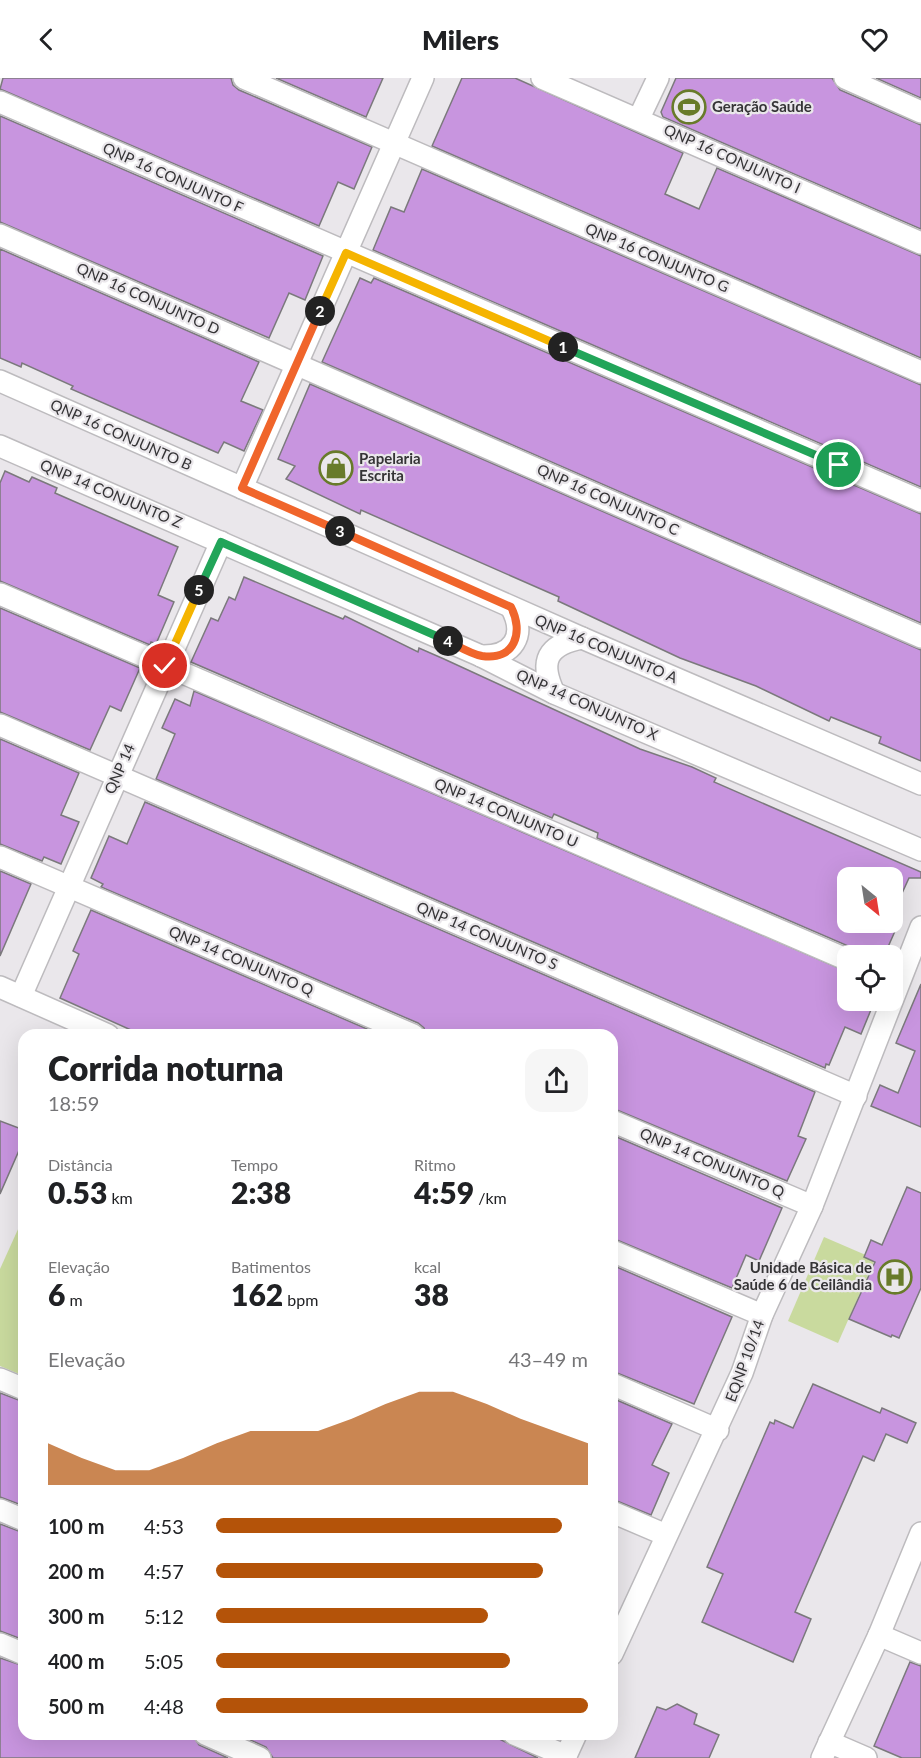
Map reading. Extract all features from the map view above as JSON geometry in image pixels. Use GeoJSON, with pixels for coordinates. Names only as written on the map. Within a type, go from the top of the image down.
{"type":"FeatureCollection","features":[{"type":"Feature","properties":{"kind":"street","name":"QNP 16 CONJUNTO G"},"geometry":{"type":"LineString","coordinates":[[244,78],[921,372]]}},
{"type":"Feature","properties":{"kind":"street"},"geometry":{"type":"LineString","coordinates":[[242,488],[423,78]]}},
{"type":"Feature","properties":{"kind":"street","name":"QNP 16 CONJUNTO I"},"geometry":{"type":"LineString","coordinates":[[542,78],[639,118],[921,243]]}},
{"type":"Feature","properties":{"kind":"street"},"geometry":{"type":"LineString","coordinates":[[639,118],[658,78]]}},
{"type":"Feature","properties":{"kind":"street"},"geometry":{"type":"LineString","coordinates":[[845,78],[921,112]]}},
{"type":"Feature","properties":{"kind":"street","name":"QNP 16 CONJUNTO F"},"geometry":{"type":"LineString","coordinates":[[0,102],[921,501]]}},
{"type":"Feature","properties":{"kind":"street","name":"QNP 16 CONJUNTO D"},"geometry":{"type":"LineString","coordinates":[[0,235],[296,364]]}},
{"type":"Feature","properties":{"kind":"street","name":"QNP 16 CONJUNTO C"},"geometry":{"type":"LineString","coordinates":[[296,364],[921,637]]}},
{"type":"Feature","properties":{"kind":"street","name":"QNP 16 CONJUNTO B"},"geometry":{"type":"LineString","coordinates":[[0,381],[242,488]]}},
{"type":"Feature","properties":{"kind":"street","name":"QNP 14 CONJUNTO Z"},"geometry":{"type":"LineString","coordinates":[[0,446],[221,542]]}},
{"type":"Feature","properties":{"kind":"street","name":"QNP 16 CONJUNTO A"},"geometry":{"type":"LineString","coordinates":[[242,488],[921,784]]}},
{"type":"Feature","properties":{"kind":"street","name":"QNP 14 CONJUNTO X"},"geometry":{"type":"LineString","coordinates":[[221,542],[481,656],[554,693],[921,850]]}},
{"type":"Feature","properties":{"kind":"street","name":"QNP 14"},"geometry":{"type":"LineString","coordinates":[[21,996],[221,542]]}},
{"type":"Feature","properties":{"kind":"street","name":"QNP 14 CONJUNTO U"},"geometry":{"type":"LineString","coordinates":[[0,594],[837,955]]}},
{"type":"Feature","properties":{"kind":"street"},"geometry":{"type":"LineString","coordinates":[[481,656],[496,656],[510,649],[518,636],[518,621],[511,607]]}},
{"type":"Feature","properties":{"kind":"street"},"geometry":{"type":"LineString","coordinates":[[554,693],[546,676],[549,656],[562,642],[582,638]]}},
{"type":"Feature","properties":{"kind":"street","name":"QNP 14 CONJUNTO S"},"geometry":{"type":"LineString","coordinates":[[0,725],[856,1096]]}},
{"type":"Feature","properties":{"kind":"street","name":"QNP 14 CONJUNTO Q"},"geometry":{"type":"LineString","coordinates":[[0,857],[399,1029]]}},
{"type":"Feature","properties":{"kind":"street","name":"EQNP 10/14"},"geometry":{"type":"LineString","coordinates":[[903,966],[921,928]]}},
{"type":"Feature","properties":{"kind":"street"},"geometry":{"type":"LineString","coordinates":[[0,987],[95,1029]]}},
{"type":"Feature","properties":{"kind":"street","name":"EQNP 10/14"},"geometry":{"type":"LineString","coordinates":[[618,1638],[718,1430],[742,1373],[762,1315],[812,1206],[856,1096],[886,1011]]}},
{"type":"Feature","properties":{"kind":"street","name":"QNP 14 CONJUNTO Q"},"geometry":{"type":"LineString","coordinates":[[618,1123],[812,1206]]}},
{"type":"Feature","properties":{"kind":"street"},"geometry":{"type":"LineString","coordinates":[[618,1254],[762,1315]]}},
{"type":"Feature","properties":{"kind":"street"},"geometry":{"type":"LineString","coordinates":[[0,1379],[18,1386]]}},
{"type":"Feature","properties":{"kind":"street"},"geometry":{"type":"LineString","coordinates":[[618,1387],[718,1430]]}},
{"type":"Feature","properties":{"kind":"street"},"geometry":{"type":"LineString","coordinates":[[0,1510],[18,1518]]}},
{"type":"Feature","properties":{"kind":"street"},"geometry":{"type":"LineString","coordinates":[[618,1515],[666,1535]]}},
{"type":"Feature","properties":{"kind":"street"},"geometry":{"type":"LineString","coordinates":[[866,1758],[826,1750],[879,1635],[921,1533]]}},
{"type":"Feature","properties":{"kind":"street"},"geometry":{"type":"LineString","coordinates":[[879,1635],[921,1653]]}},
{"type":"Feature","properties":{"kind":"street"},"geometry":{"type":"LineString","coordinates":[[0,1644],[18,1652]]}},
{"type":"Feature","properties":{"kind":"street"},"geometry":{"type":"LineString","coordinates":[[219,1740],[260,1758]]}},
{"type":"Feature","properties":{"kind":"street"},"geometry":{"type":"LineString","coordinates":[[528,1740],[566,1757],[573,1740]]}},
{"type":"Feature","properties":{"kind":"green space"},"geometry":{"type":"Polygon","coordinates":[[[18,1229],[18,1374],[0,1366],[0,1269],[18,1229]]]}},
{"type":"Feature","properties":{"kind":"green space"},"geometry":{"type":"Polygon","coordinates":[[[824,1237],[875,1259],[838,1343],[788,1321],[824,1237]]]}},
{"type":"Feature","properties":{"kind":"building"},"geometry":{"type":"Polygon","coordinates":[[[3,78],[231,78],[233,85],[239,90],[372,147],[354,189],[338,182],[319,226],[0,89],[3,78]]]}},
{"type":"Feature","properties":{"kind":"building"},"geometry":{"type":"Polygon","coordinates":[[[276,78],[383,78],[366,117],[276,78]]]}},
{"type":"Feature","properties":{"kind":"building"},"geometry":{"type":"Polygon","coordinates":[[[462,78],[515,78],[683,153],[665,194],[699,209],[717,168],[921,256],[921,358],[432,146],[462,78]]]}},
{"type":"Feature","properties":{"kind":"building"},"geometry":{"type":"Polygon","coordinates":[[[676,78],[832,78],[840,90],[921,125],[921,229],[663,117],[661,112],[676,78]]]}},
{"type":"Feature","properties":{"kind":"building"},"geometry":{"type":"Polygon","coordinates":[[[876,78],[921,78],[921,98],[876,78]]]}},
{"type":"Feature","properties":{"kind":"building"},"geometry":{"type":"Polygon","coordinates":[[[0,116],[323,256],[305,300],[289,293],[269,338],[0,222],[0,116]]]}},
{"type":"Feature","properties":{"kind":"building"},"geometry":{"type":"Polygon","coordinates":[[[422,169],[921,385],[921,487],[373,250],[391,207],[404,212],[422,169]]]}},
{"type":"Feature","properties":{"kind":"building"},"geometry":{"type":"Polygon","coordinates":[[[0,249],[259,362],[241,401],[263,410],[244,451],[224,442],[218,453],[71,389],[73,386],[22,363],[21,367],[0,358],[0,249]]]}},
{"type":"Feature","properties":{"kind":"building"},"geometry":{"type":"Polygon","coordinates":[[[360,278],[371,283],[374,278],[921,514],[921,623],[322,362],[360,278]]]}},
{"type":"Feature","properties":{"kind":"building"},"geometry":{"type":"Polygon","coordinates":[[[310,384],[921,650],[921,761],[879,743],[881,737],[831,717],[829,721],[756,686],[680,658],[558,601],[559,597],[361,510],[360,514],[286,479],[295,466],[278,459],[310,384]]]}},
{"type":"Feature","properties":{"kind":"building"},"geometry":{"type":"Polygon","coordinates":[[[5,471],[29,482],[32,477],[57,488],[55,493],[178,547],[158,595],[174,602],[156,644],[151,642],[150,645],[0,581],[0,483],[5,471]]]}},
{"type":"Feature","properties":{"kind":"building"},"geometry":{"type":"Polygon","coordinates":[[[244,577],[343,619],[345,616],[418,652],[419,648],[640,749],[692,767],[716,778],[714,782],[921,872],[921,878],[909,878],[903,891],[903,867],[837,867],[837,933],[894,933],[889,945],[846,945],[597,838],[598,833],[554,814],[552,818],[191,662],[211,618],[218,621],[229,597],[235,600],[244,577]]]}},
{"type":"Feature","properties":{"kind":"building"},"geometry":{"type":"Polygon","coordinates":[[[0,608],[140,668],[121,711],[110,706],[90,750],[0,712],[0,608]]]}},
{"type":"Feature","properties":{"kind":"building"},"geometry":{"type":"Polygon","coordinates":[[[194,691],[837,967],[837,1011],[870,1011],[861,1034],[845,1027],[829,1065],[826,1064],[825,1068],[156,779],[175,734],[162,728],[175,699],[190,706],[194,691]]]}},
{"type":"Feature","properties":{"kind":"building"},"geometry":{"type":"Polygon","coordinates":[[[0,739],[79,773],[61,815],[79,822],[61,864],[44,857],[42,861],[0,844],[0,739]]]}},
{"type":"Feature","properties":{"kind":"building"},"geometry":{"type":"Polygon","coordinates":[[[145,802],[815,1092],[798,1136],[806,1139],[787,1181],[618,1111],[618,1029],[424,1029],[418,1023],[101,887],[103,884],[91,878],[109,836],[127,844],[145,802]]]}},
{"type":"Feature","properties":{"kind":"building"},"geometry":{"type":"Polygon","coordinates":[[[0,871],[31,884],[0,956],[0,871]]]}},
{"type":"Feature","properties":{"kind":"building"},"geometry":{"type":"Polygon","coordinates":[[[91,910],[367,1029],[129,1029],[60,998],[79,954],[73,951],[91,910]]]}},
{"type":"Feature","properties":{"kind":"building"},"geometry":{"type":"Polygon","coordinates":[[[921,984],[921,1127],[871,1106],[880,1085],[898,1093],[915,1051],[896,1043],[921,984]]]}},
{"type":"Feature","properties":{"kind":"building"},"geometry":{"type":"Polygon","coordinates":[[[0,1121],[18,1128],[18,1153],[0,1194],[0,1121]]]}},
{"type":"Feature","properties":{"kind":"building"},"geometry":{"type":"Polygon","coordinates":[[[618,1138],[782,1208],[759,1261],[746,1255],[732,1288],[618,1240],[618,1138]]]}},
{"type":"Feature","properties":{"kind":"building","name":"Unidade Básica de Saúde 6 de Ceilândia"},"geometry":{"type":"Polygon","coordinates":[[[907,1187],[921,1193],[921,1288],[899,1338],[892,1335],[891,1337],[849,1319],[875,1262],[864,1257],[871,1240],[882,1245],[907,1187]]]}},
{"type":"Feature","properties":{"kind":"building"},"geometry":{"type":"Polygon","coordinates":[[[618,1268],[732,1317],[694,1404],[618,1373],[618,1268]]]}},
{"type":"Feature","properties":{"kind":"building"},"geometry":{"type":"Polygon","coordinates":[[[813,1384],[880,1413],[882,1408],[916,1423],[907,1443],[886,1434],[874,1461],[863,1456],[795,1612],[811,1619],[793,1662],[702,1622],[723,1574],[707,1567],[770,1422],[774,1424],[775,1420],[793,1428],[813,1384]]]}},
{"type":"Feature","properties":{"kind":"building"},"geometry":{"type":"Polygon","coordinates":[[[0,1393],[18,1400],[18,1504],[0,1497],[0,1393]]]}},
{"type":"Feature","properties":{"kind":"building"},"geometry":{"type":"Polygon","coordinates":[[[618,1401],[672,1424],[652,1465],[669,1473],[651,1515],[618,1501],[618,1401]]]}},
{"type":"Feature","properties":{"kind":"building"},"geometry":{"type":"Polygon","coordinates":[[[0,1524],[18,1531],[18,1638],[0,1631],[0,1524]]]}},
{"type":"Feature","properties":{"kind":"building"},"geometry":{"type":"Polygon","coordinates":[[[0,1658],[18,1664],[18,1740],[196,1740],[199,1745],[228,1758],[0,1758],[0,1658]]]}},
{"type":"Feature","properties":{"kind":"building"},"geometry":{"type":"Polygon","coordinates":[[[910,1662],[921,1666],[921,1758],[902,1758],[874,1746],[910,1662]]]}},
{"type":"Feature","properties":{"kind":"building"},"geometry":{"type":"Polygon","coordinates":[[[677,1704],[697,1714],[694,1724],[719,1735],[709,1758],[635,1758],[657,1707],[666,1710],[677,1704]]]}},
{"type":"Feature","properties":{"kind":"building"},"geometry":{"type":"Polygon","coordinates":[[[250,1740],[501,1740],[538,1758],[273,1758],[266,1747],[250,1740]]]}},
{"type":"Feature","properties":{"kind":"place","name":"Geração Saúde"},"geometry":{"type":"Point","coordinates":[689,107]}},
{"type":"Feature","properties":{"kind":"place","name":"Papelaria Escrita"},"geometry":{"type":"Point","coordinates":[336,468]}},
{"type":"Feature","properties":{"kind":"place","name":"Unidade Básica de Saúde 6 de Ceilândia"},"geometry":{"type":"Point","coordinates":[895,1277]}},
{"type":"Feature","properties":{"kind":"route"},"geometry":{"type":"LineString","coordinates":[[165,666],[221,542],[481,656],[496,656],[510,649],[518,636],[518,621],[511,607],[242,488],[346,253],[839,465]]}}]}
